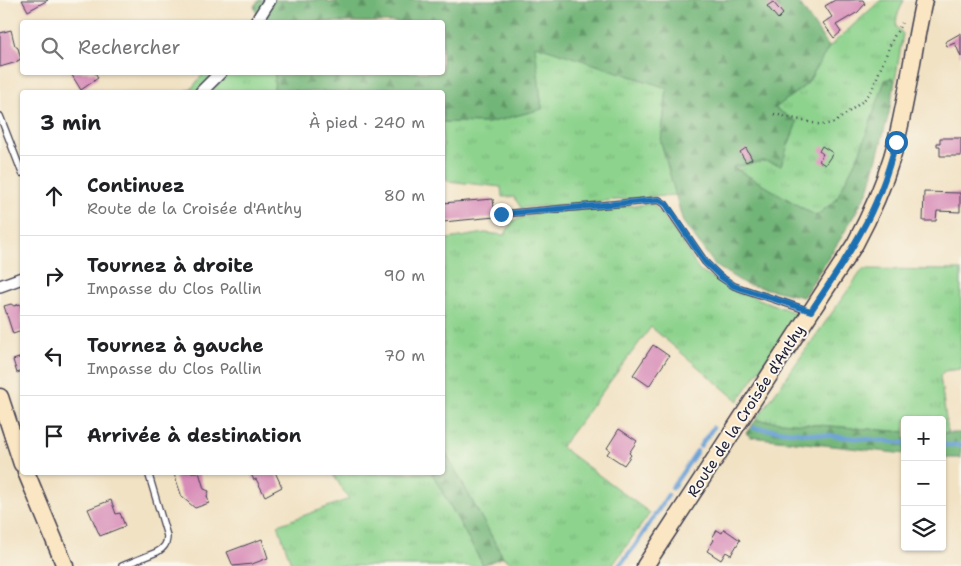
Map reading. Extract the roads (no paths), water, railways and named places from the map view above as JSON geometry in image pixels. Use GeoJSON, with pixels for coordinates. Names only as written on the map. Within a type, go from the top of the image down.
{"type":"FeatureCollection","features":[{"type":"Feature","properties":{"kind":"street"},"geometry":{"type":"LineString","coordinates":[[257,20],[270,0]]}},
{"type":"Feature","properties":{"kind":"street","name":"Route de la Croisée d'Anthy"},"geometry":{"type":"LineString","coordinates":[[645,566],[861,233],[887,173],[900,126],[924,0]]}},
{"type":"Feature","properties":{"kind":"street"},"geometry":{"type":"LineString","coordinates":[[203,90],[218,75]]}},
{"type":"Feature","properties":{"kind":"street"},"geometry":{"type":"LineString","coordinates":[[0,286],[20,279]]}},
{"type":"Feature","properties":{"kind":"street"},"geometry":{"type":"LineString","coordinates":[[0,397],[20,458]]}},
{"type":"Feature","properties":{"kind":"street"},"geometry":{"type":"LineString","coordinates":[[27,475],[65,566]]}},
{"type":"Feature","properties":{"kind":"lane"},"geometry":{"type":"LineString","coordinates":[[0,116],[20,168]]}},
{"type":"Feature","properties":{"kind":"lane"},"geometry":{"type":"LineString","coordinates":[[501,214],[659,200],[666,204],[705,262],[727,281],[734,286],[811,311]]}},
{"type":"Feature","properties":{"kind":"lane"},"geometry":{"type":"LineString","coordinates":[[122,566],[157,552],[167,542],[167,536],[149,475]]}},
{"type":"Feature","properties":{"kind":"waterway"},"geometry":{"type":"LineString","coordinates":[[700,446],[713,428]]}},
{"type":"Feature","properties":{"kind":"waterway"},"geometry":{"type":"LineString","coordinates":[[754,428],[901,443]]}},
{"type":"Feature","properties":{"kind":"waterway"},"geometry":{"type":"LineString","coordinates":[[946,445],[961,445]]}},
{"type":"Feature","properties":{"kind":"waterway"},"geometry":{"type":"LineString","coordinates":[[672,488],[697,451]]}},
{"type":"Feature","properties":{"kind":"waterway"},"geometry":{"type":"LineString","coordinates":[[619,566],[635,546],[668,495]]}}]}
